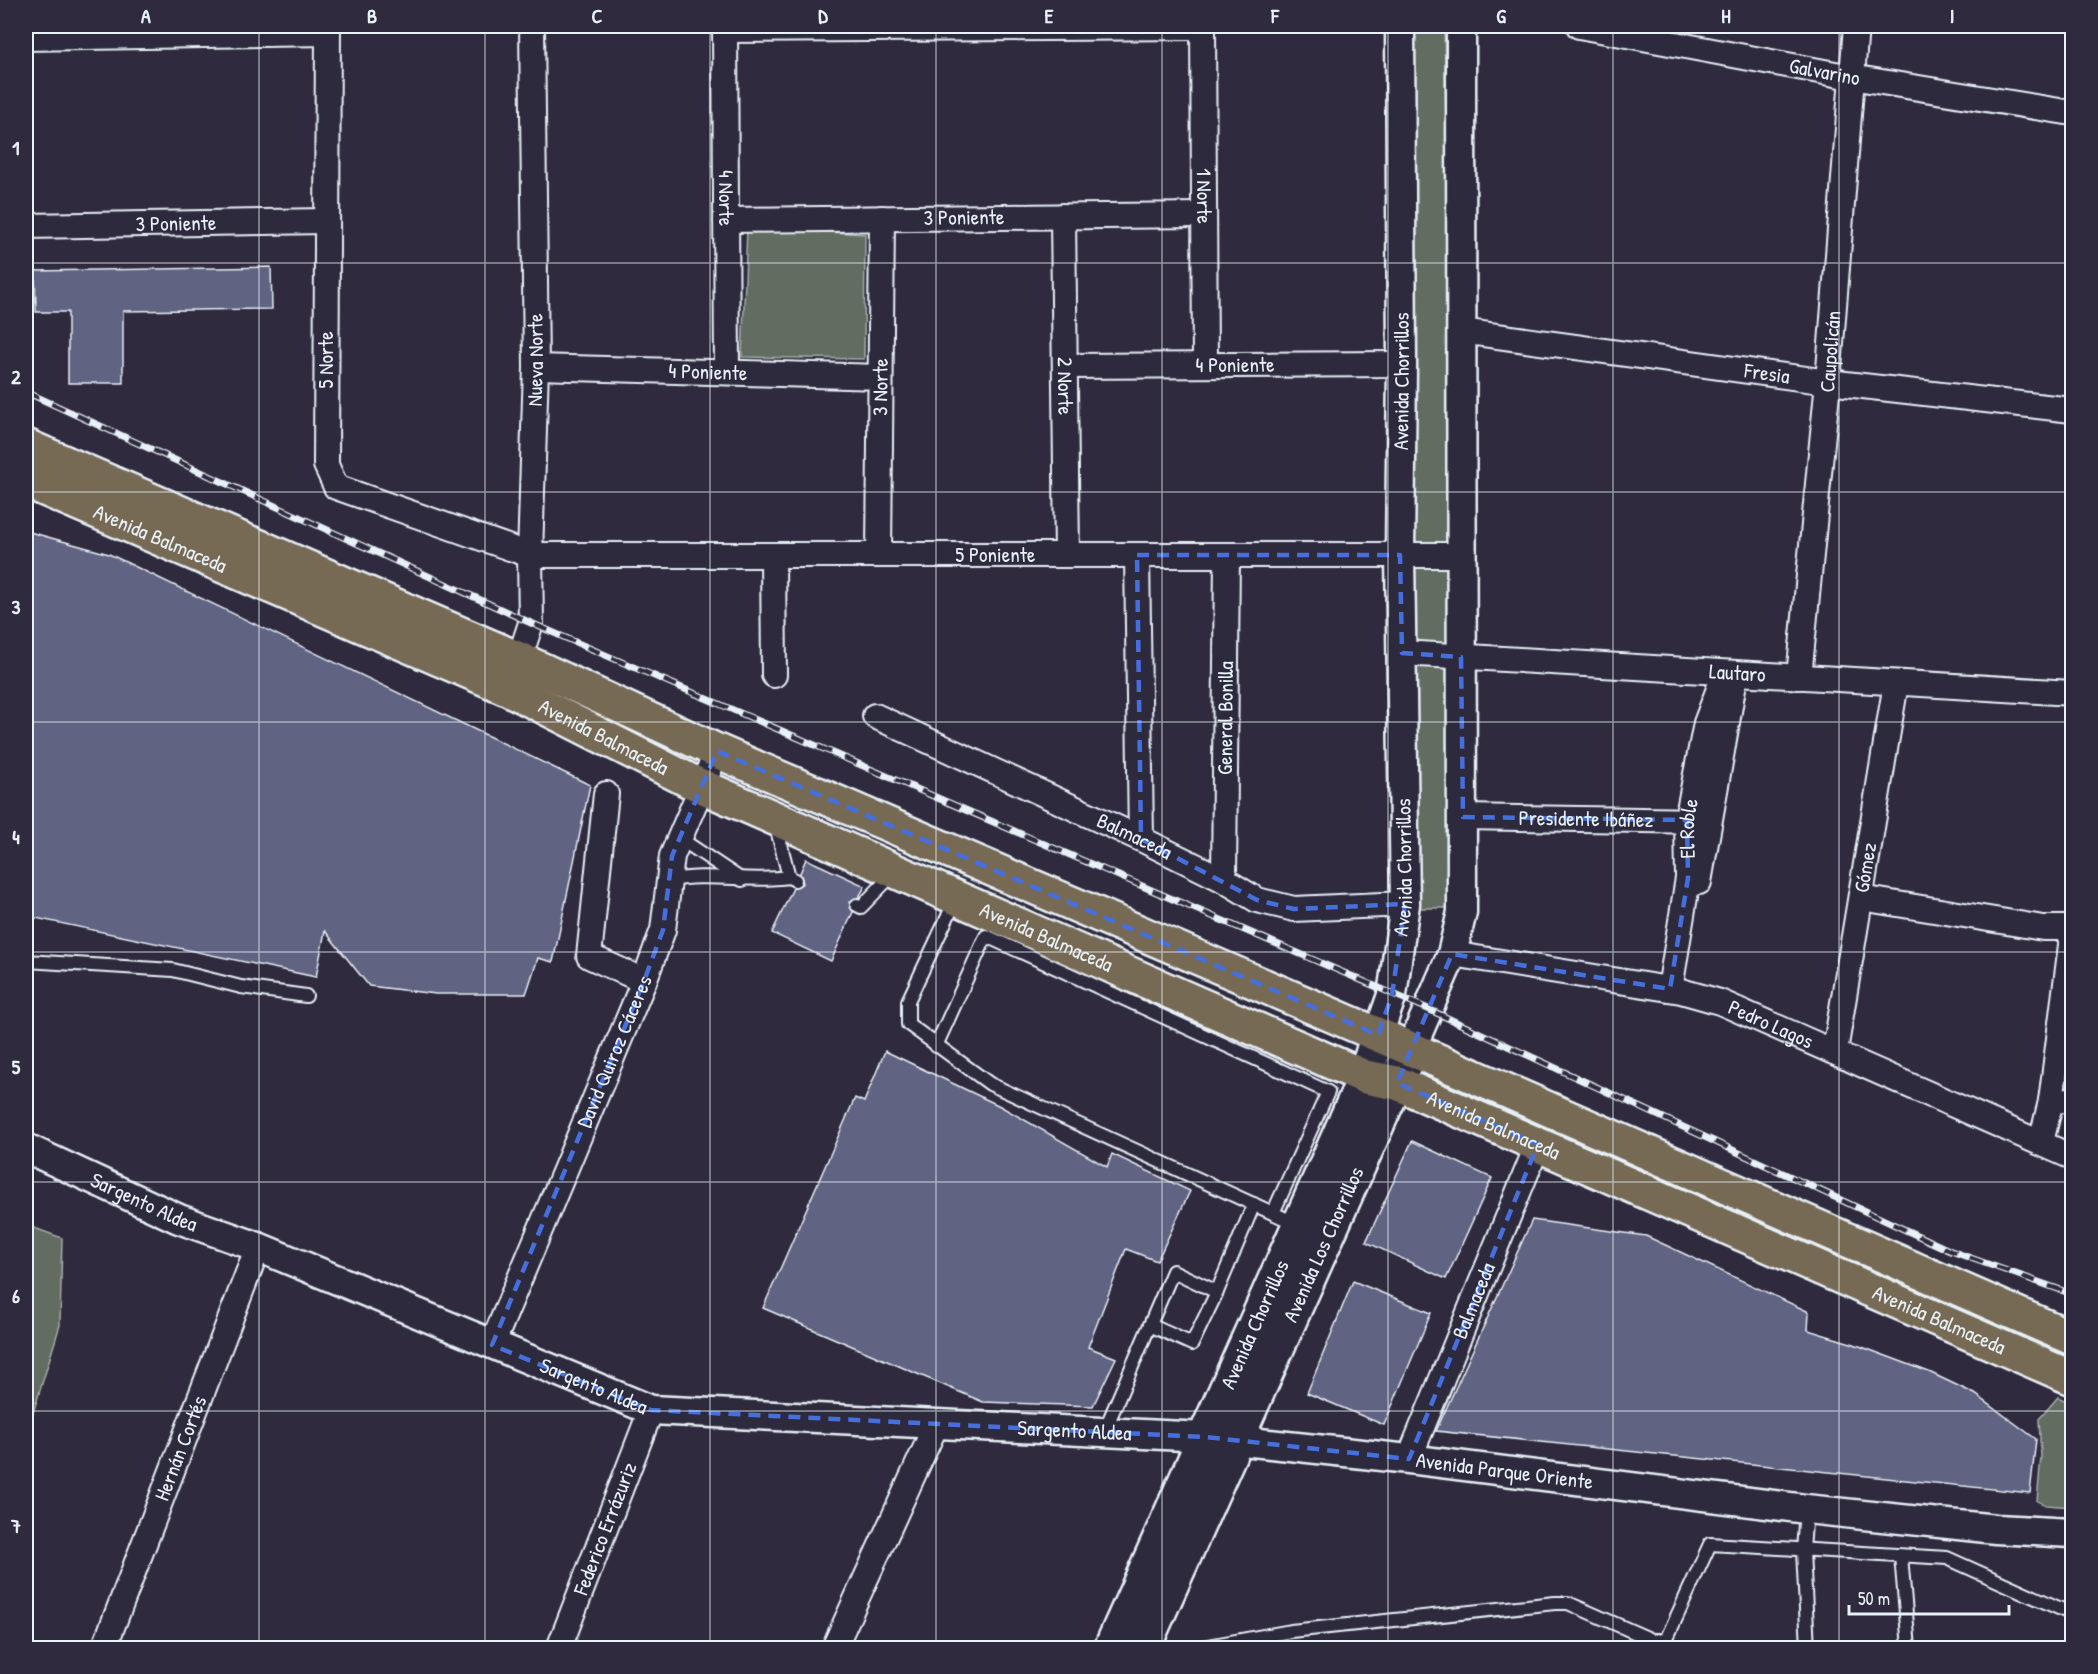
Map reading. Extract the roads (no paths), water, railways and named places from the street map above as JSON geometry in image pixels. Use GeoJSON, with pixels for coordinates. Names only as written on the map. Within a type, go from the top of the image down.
{"type":"FeatureCollection","features":[{"type":"Feature","properties":{"kind":"main road","name":"Avenida Balmaceda"},"geometry":{"type":"LineString","coordinates":[[26,446],[514,674],[703,786],[1365,1077],[1397,1083],[2073,1378]]}},
{"type":"Feature","properties":{"kind":"main road","name":"Avenida Balmaceda"},"geometry":{"type":"LineString","coordinates":[[26,481],[514,674],[717,751],[1411,1049],[2073,1338]]}},
{"type":"Feature","properties":{"kind":"main road","name":"Avenida Chorrillos"},"geometry":{"type":"LineString","coordinates":[[1143,1648],[1221,1439],[1286,1219],[1365,1077],[1378,1035]]}},
{"type":"Feature","properties":{"kind":"main road","name":"Avenida Los Chorrillos"},"geometry":{"type":"LineString","coordinates":[[1221,1439],[1397,1083],[1411,1049]]}},
{"type":"Feature","properties":{"kind":"main road","name":"Avenida Chorrillos"},"geometry":{"type":"LineString","coordinates":[[1111,1648],[1221,1439]]}},
{"type":"Feature","properties":{"kind":"street","name":"Nueva Norte"},"geometry":{"type":"LineString","coordinates":[[514,674],[531,623],[530,555],[536,367],[532,26]]}},
{"type":"Feature","properties":{"kind":"street"},"geometry":{"type":"LineString","coordinates":[[725,28],[1203,26]]}},
{"type":"Feature","properties":{"kind":"street","name":"1 Norte"},"geometry":{"type":"LineString","coordinates":[[1203,26],[1205,364]]}},
{"type":"Feature","properties":{"kind":"street","name":"Avenida Chorrillos"},"geometry":{"type":"LineString","coordinates":[[1378,1035],[1392,994],[1405,904],[1400,555],[1402,364],[1400,26]]}},
{"type":"Feature","properties":{"kind":"street"},"geometry":{"type":"LineString","coordinates":[[1411,1049],[1452,954],[1462,912],[1461,26]]}},
{"type":"Feature","properties":{"kind":"street","name":"Galvarino"},"geometry":{"type":"LineString","coordinates":[[1579,26],[1851,77],[2073,113]]}},
{"type":"Feature","properties":{"kind":"street","name":"Caupolicán"},"geometry":{"type":"LineString","coordinates":[[1799,677],[1828,382],[1856,26]]}},
{"type":"Feature","properties":{"kind":"street","name":"4 Norte"},"geometry":{"type":"LineString","coordinates":[[725,28],[727,372]]}},
{"type":"Feature","properties":{"kind":"street"},"geometry":{"type":"LineString","coordinates":[[26,38],[178,30],[328,29]]}},
{"type":"Feature","properties":{"kind":"street","name":"5 Norte"},"geometry":{"type":"LineString","coordinates":[[328,29],[326,465],[336,487],[530,555]]}},
{"type":"Feature","properties":{"kind":"street","name":"3 Poniente"},"geometry":{"type":"LineString","coordinates":[[726,220],[1203,215]]}},
{"type":"Feature","properties":{"kind":"street","name":"2 Norte"},"geometry":{"type":"LineString","coordinates":[[1064,216],[1067,555]]}},
{"type":"Feature","properties":{"kind":"street","name":"3 Norte"},"geometry":{"type":"LineString","coordinates":[[879,555],[882,218]]}},
{"type":"Feature","properties":{"kind":"street","name":"3 Poniente"},"geometry":{"type":"LineString","coordinates":[[26,226],[327,221]]}},
{"type":"Feature","properties":{"kind":"street","name":"Fresia"},"geometry":{"type":"LineString","coordinates":[[1461,331],[1828,382],[2073,410]]}},
{"type":"Feature","properties":{"kind":"street","name":"4 Poniente"},"geometry":{"type":"LineString","coordinates":[[1067,366],[1402,364]]}},
{"type":"Feature","properties":{"kind":"street","name":"4 Poniente"},"geometry":{"type":"LineString","coordinates":[[536,367],[880,377]]}},
{"type":"Feature","properties":{"kind":"street","name":"5 Poniente"},"geometry":{"type":"LineString","coordinates":[[530,555],[1461,555]]}},
{"type":"Feature","properties":{"kind":"street"},"geometry":{"type":"LineString","coordinates":[[773,555],[774,675]]}},
{"type":"Feature","properties":{"kind":"street"},"geometry":{"type":"LineString","coordinates":[[1137,555],[1141,839]]}},
{"type":"Feature","properties":{"kind":"street","name":"General Bonilla"},"geometry":{"type":"LineString","coordinates":[[1224,880],[1227,555]]}},
{"type":"Feature","properties":{"kind":"street","name":"Lautaro"},"geometry":{"type":"LineString","coordinates":[[1402,653],[2073,693]]}},
{"type":"Feature","properties":{"kind":"street","name":"El Roble"},"geometry":{"type":"LineString","coordinates":[[1675,990],[1688,878],[1698,820],[1706,723],[1730,673]]}},
{"type":"Feature","properties":{"kind":"street","name":"Gómez"},"geometry":{"type":"LineString","coordinates":[[1835,1051],[1896,683]]}},
{"type":"Feature","properties":{"kind":"street","name":"Balmaceda"},"geometry":{"type":"LineString","coordinates":[[876,716],[1141,839],[1224,880],[1257,900],[1294,909],[1405,904]]}},
{"type":"Feature","properties":{"kind":"street","name":"David Quiroz Cáceres"},"geometry":{"type":"LineString","coordinates":[[492,1345],[644,981],[663,930],[668,881],[679,838],[717,751]]}},
{"type":"Feature","properties":{"kind":"street"},"geometry":{"type":"LineString","coordinates":[[606,794],[590,956],[644,981]]}},
{"type":"Feature","properties":{"kind":"street","name":"Presidente Ibáñez"},"geometry":{"type":"LineString","coordinates":[[1462,817],[1698,820]]}},
{"type":"Feature","properties":{"kind":"street"},"geometry":{"type":"LineString","coordinates":[[1861,898],[2043,928],[2073,928]]}},
{"type":"Feature","properties":{"kind":"street"},"geometry":{"type":"LineString","coordinates":[[2040,1142],[2062,1100],[2073,937]]}},
{"type":"Feature","properties":{"kind":"street","name":"Pedro Lagos"},"geometry":{"type":"LineString","coordinates":[[1452,954],[1675,990],[1720,1002],[2073,1157]]}},
{"type":"Feature","properties":{"kind":"street","name":"Balmaceda"},"geometry":{"type":"LineString","coordinates":[[1409,1459],[1538,1144]]}},
{"type":"Feature","properties":{"kind":"street","name":"Sargento Aldea"},"geometry":{"type":"LineString","coordinates":[[26,1148],[178,1218],[258,1247],[651,1410],[1221,1439]]}},
{"type":"Feature","properties":{"kind":"street","name":"Hernán Cortés"},"geometry":{"type":"LineString","coordinates":[[104,1648],[258,1247]]}},
{"type":"Feature","properties":{"kind":"street","name":"Federico Errázuriz"},"geometry":{"type":"LineString","coordinates":[[559,1648],[651,1410]]}},
{"type":"Feature","properties":{"kind":"street"},"geometry":{"type":"LineString","coordinates":[[834,1648],[936,1425]]}},
{"type":"Feature","properties":{"kind":"street","name":"Avenida Parque Oriente"},"geometry":{"type":"LineString","coordinates":[[1221,1439],[1409,1459],[1806,1509],[1996,1529],[2073,1533]]}},
{"type":"Feature","properties":{"kind":"street","name":"Avenida Parque Oriente"},"geometry":{"type":"LineString","coordinates":[[1806,1509],[2034,1519],[2073,1517]]}},
{"type":"Feature","properties":{"kind":"lane"},"geometry":{"type":"LineString","coordinates":[[668,881],[694,878],[743,881],[793,879],[774,818]]}},
{"type":"Feature","properties":{"kind":"lane"},"geometry":{"type":"LineString","coordinates":[[679,838],[743,881]]}},
{"type":"Feature","properties":{"kind":"lane"},"geometry":{"type":"LineString","coordinates":[[857,905],[861,907],[896,871]]}},
{"type":"Feature","properties":{"kind":"lane"},"geometry":{"type":"LineString","coordinates":[[936,1046],[986,936],[1328,1092],[1286,1219],[990,1084],[936,1046],[908,1024],[908,1001],[956,898]]}},
{"type":"Feature","properties":{"kind":"lane"},"geometry":{"type":"LineString","coordinates":[[26,961],[173,970],[241,987],[306,996]]}},
{"type":"Feature","properties":{"kind":"lane"},"geometry":{"type":"LineString","coordinates":[[1150,1325],[1192,1344],[1217,1292],[1254,1204]]}},
{"type":"Feature","properties":{"kind":"lane"},"geometry":{"type":"LineString","coordinates":[[1104,1433],[1173,1271],[1217,1292]]}},
{"type":"Feature","properties":{"kind":"lane"},"geometry":{"type":"LineString","coordinates":[[1806,1509],[1803,1551],[1808,1648]]}},
{"type":"Feature","properties":{"kind":"lane"},"geometry":{"type":"LineString","coordinates":[[1197,1648],[1234,1645],[1291,1631],[1555,1603],[1568,1603],[1652,1640],[1666,1640],[1710,1544],[1947,1558],[2073,1614]]}},
{"type":"Feature","properties":{"kind":"lane"},"geometry":{"type":"LineString","coordinates":[[1901,1556],[1909,1648]]}},
{"type":"Feature","properties":{"kind":"railway"},"geometry":{"type":"LineString","coordinates":[[26,392],[531,623],[1428,1009],[1951,1251],[2072,1294]]}}]}
